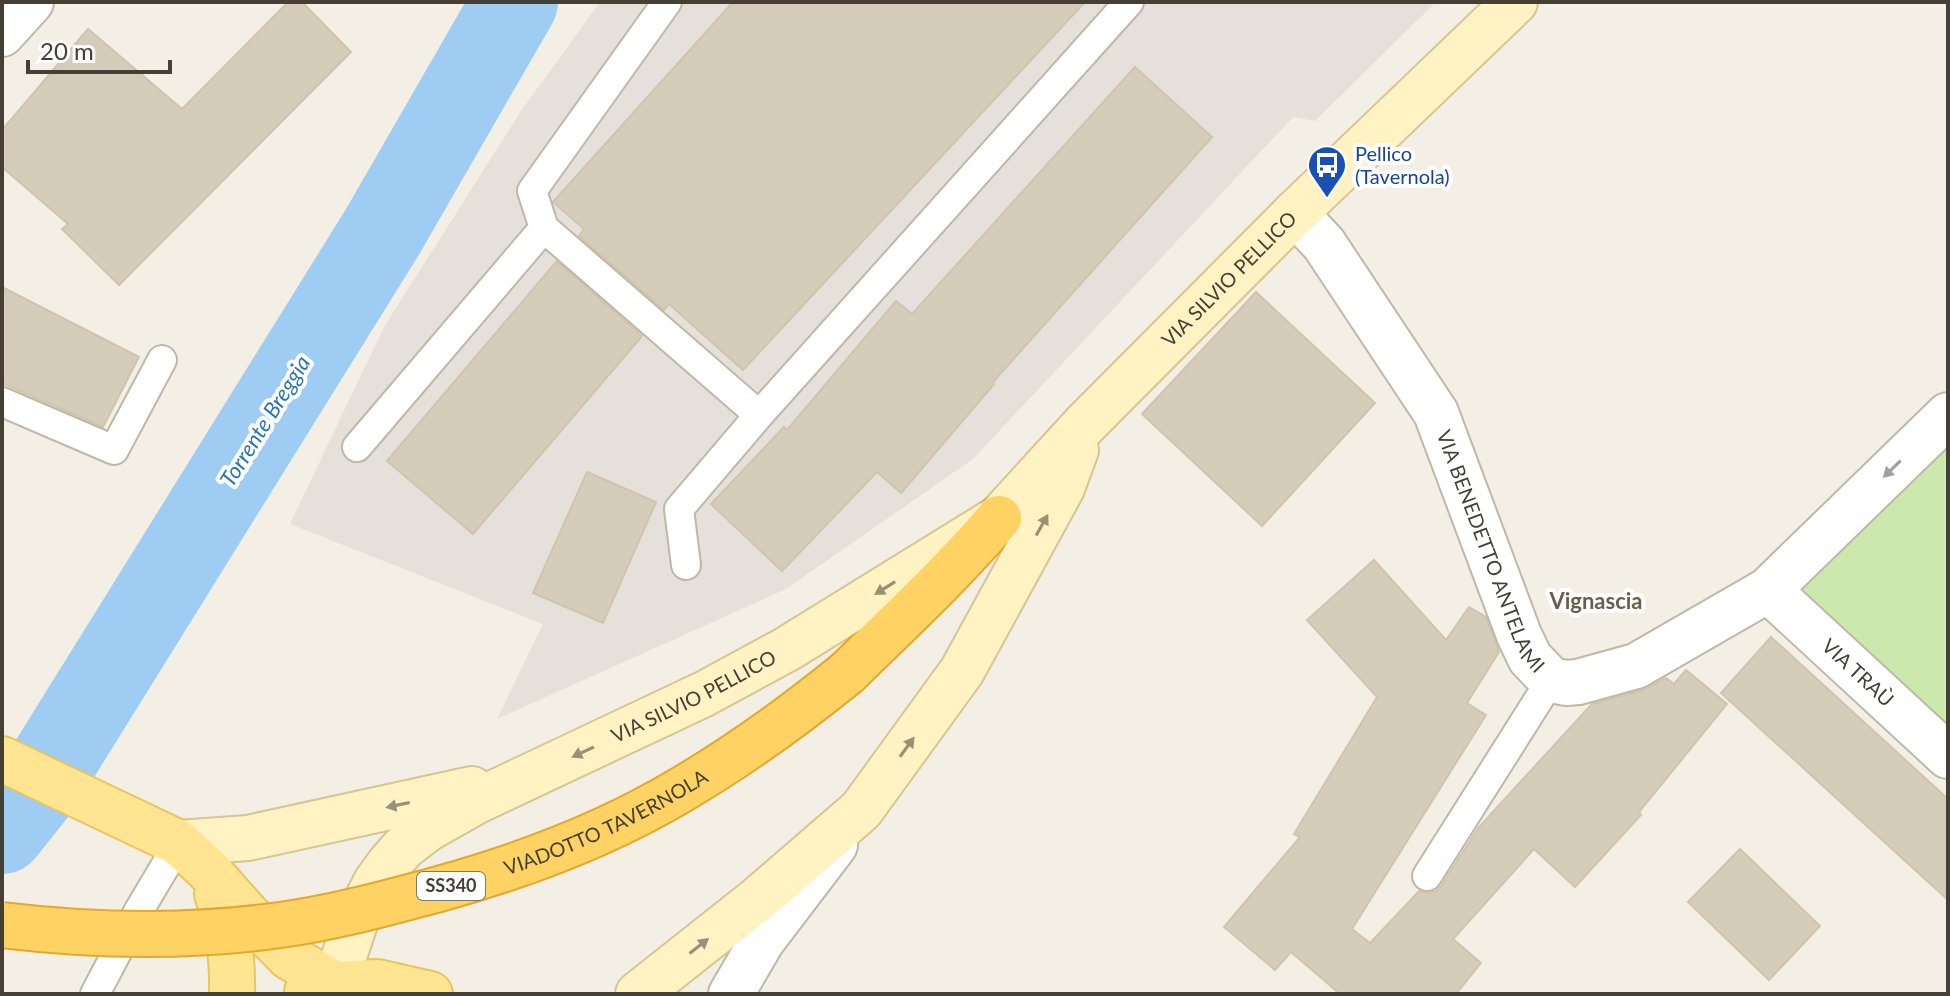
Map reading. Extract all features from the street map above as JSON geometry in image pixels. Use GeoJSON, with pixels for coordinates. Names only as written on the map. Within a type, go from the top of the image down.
{"type":"FeatureCollection","features":[{"type":"Feature","properties":{"kind":"highway","name":"VIADOTTO TAVERNOLA"},"geometry":{"type":"LineString","coordinates":[[2,925],[80,933],[150,935],[280,925],[398,900],[467,881],[573,844],[677,792],[808,705],[847,673],[919,604],[999,518]]}},
{"type":"Feature","properties":{"kind":"main road","name":"VIA SILVIO PELLICO"},"geometry":{"type":"LineString","coordinates":[[318,989],[346,949],[367,900],[389,864],[404,847],[429,828],[475,802],[704,694],[773,656],[999,518],[1084,425],[1295,213],[1515,2]]}},
{"type":"Feature","properties":{"kind":"main road","name":"VIA SILVIO PELLICO"},"geometry":{"type":"LineString","coordinates":[[638,994],[758,899],[861,810],[962,671],[1062,488],[1084,425]]}},
{"type":"Feature","properties":{"kind":"main road"},"geometry":{"type":"LineString","coordinates":[[2,759],[178,847],[318,989],[377,982],[430,994]]}},
{"type":"Feature","properties":{"kind":"main road"},"geometry":{"type":"LineString","coordinates":[[178,847],[248,838],[529,776]]}},
{"type":"Feature","properties":{"kind":"main road"},"geometry":{"type":"LineString","coordinates":[[178,847],[227,922],[232,994]]}},
{"type":"Feature","properties":{"kind":"street"},"geometry":{"type":"LineString","coordinates":[[2,34],[31,2]]}},
{"type":"Feature","properties":{"kind":"street","name":"VIA BENEDETTO ANTELAMI"},"geometry":{"type":"LineString","coordinates":[[1295,213],[1324,244],[1436,413],[1519,635],[1530,658],[1551,680],[1578,682],[1636,666],[1768,590],[1948,415]]}},
{"type":"Feature","properties":{"kind":"street","name":"VIA TRAÙ"},"geometry":{"type":"LineString","coordinates":[[1768,590],[1948,756]]}},
{"type":"Feature","properties":{"kind":"street"},"geometry":{"type":"LineString","coordinates":[[731,994],[762,941],[861,810]]}},
{"type":"Feature","properties":{"kind":"lane"},"geometry":{"type":"LineString","coordinates":[[667,2],[532,191],[544,228],[759,415]]}},
{"type":"Feature","properties":{"kind":"lane"},"geometry":{"type":"LineString","coordinates":[[686,565],[679,509],[759,415],[1129,2]]}},
{"type":"Feature","properties":{"kind":"lane"},"geometry":{"type":"LineString","coordinates":[[357,447],[544,228]]}},
{"type":"Feature","properties":{"kind":"lane"},"geometry":{"type":"LineString","coordinates":[[2,402],[114,450],[162,360]]}},
{"type":"Feature","properties":{"kind":"lane"},"geometry":{"type":"LineString","coordinates":[[1427,876],[1551,680]]}},
{"type":"Feature","properties":{"kind":"lane"},"geometry":{"type":"LineString","coordinates":[[95,994],[138,912],[178,847]]}},
{"type":"Feature","properties":{"kind":"shaded area"},"geometry":{"type":"Polygon","coordinates":[[[600,2],[1436,2],[1315,121],[1293,117],[973,459],[786,589],[497,719],[543,624],[290,524],[384,327],[521,111],[600,2]]]}},
{"type":"Feature","properties":{"kind":"green space"},"geometry":{"type":"Polygon","coordinates":[[[1948,415],[1948,756],[1768,590],[1948,415]]]}},
{"type":"Feature","properties":{"kind":"building"},"geometry":{"type":"Polygon","coordinates":[[[288,2],[302,2],[351,52],[119,285],[62,229],[68,224],[2,167],[2,130],[88,29],[182,109],[288,2]]]}},
{"type":"Feature","properties":{"kind":"building"},"geometry":{"type":"Polygon","coordinates":[[[733,2],[1085,2],[743,370],[669,304],[664,310],[579,236],[584,229],[553,202],[733,2]]]}},
{"type":"Feature","properties":{"kind":"building"},"geometry":{"type":"Polygon","coordinates":[[[1135,67],[1212,137],[993,382],[901,493],[877,472],[782,571],[711,504],[784,427],[787,430],[896,301],[912,314],[1135,67]]]}},
{"type":"Feature","properties":{"kind":"building"},"geometry":{"type":"Polygon","coordinates":[[[557,261],[642,336],[473,534],[387,461],[557,261]]]}},
{"type":"Feature","properties":{"kind":"building"},"geometry":{"type":"Polygon","coordinates":[[[2,287],[139,357],[103,427],[2,383],[2,287]]]}},
{"type":"Feature","properties":{"kind":"building"},"geometry":{"type":"Polygon","coordinates":[[[1256,292],[1375,403],[1262,526],[1142,414],[1256,292]]]}},
{"type":"Feature","properties":{"kind":"building"},"geometry":{"type":"Polygon","coordinates":[[[587,472],[656,502],[603,623],[533,593],[587,472]]]}},
{"type":"Feature","properties":{"kind":"building"},"geometry":{"type":"Polygon","coordinates":[[[1374,560],[1446,640],[1469,607],[1486,617],[1499,652],[1467,703],[1486,715],[1352,929],[1370,943],[1419,891],[1436,891],[1441,886],[1478,828],[1592,704],[1643,690],[1666,678],[1674,684],[1686,670],[1727,704],[1639,812],[1641,815],[1575,887],[1534,849],[1453,939],[1481,963],[1456,994],[1340,994],[1291,952],[1275,970],[1224,927],[1300,837],[1294,834],[1377,697],[1307,620],[1374,560]]]}},
{"type":"Feature","properties":{"kind":"building"},"geometry":{"type":"Polygon","coordinates":[[[1771,637],[1948,799],[1948,900],[1721,693],[1771,637]]]}},
{"type":"Feature","properties":{"kind":"building"},"geometry":{"type":"Polygon","coordinates":[[[1740,849],[1820,926],[1769,980],[1688,902],[1740,849]]]}},
{"type":"Feature","properties":{"kind":"waterway","name":"Torrente Breggia"},"geometry":{"type":"LineString","coordinates":[[2,831],[38,786],[383,231],[515,2]]}},
{"type":"Feature","properties":{"kind":"place","name":"Pellico (Tavernola)"},"geometry":{"type":"Point","coordinates":[1327,199]}},
{"type":"Feature","properties":{"kind":"district","name":"Vignascia"},"geometry":{"type":"Point","coordinates":[1596,601]}}]}
